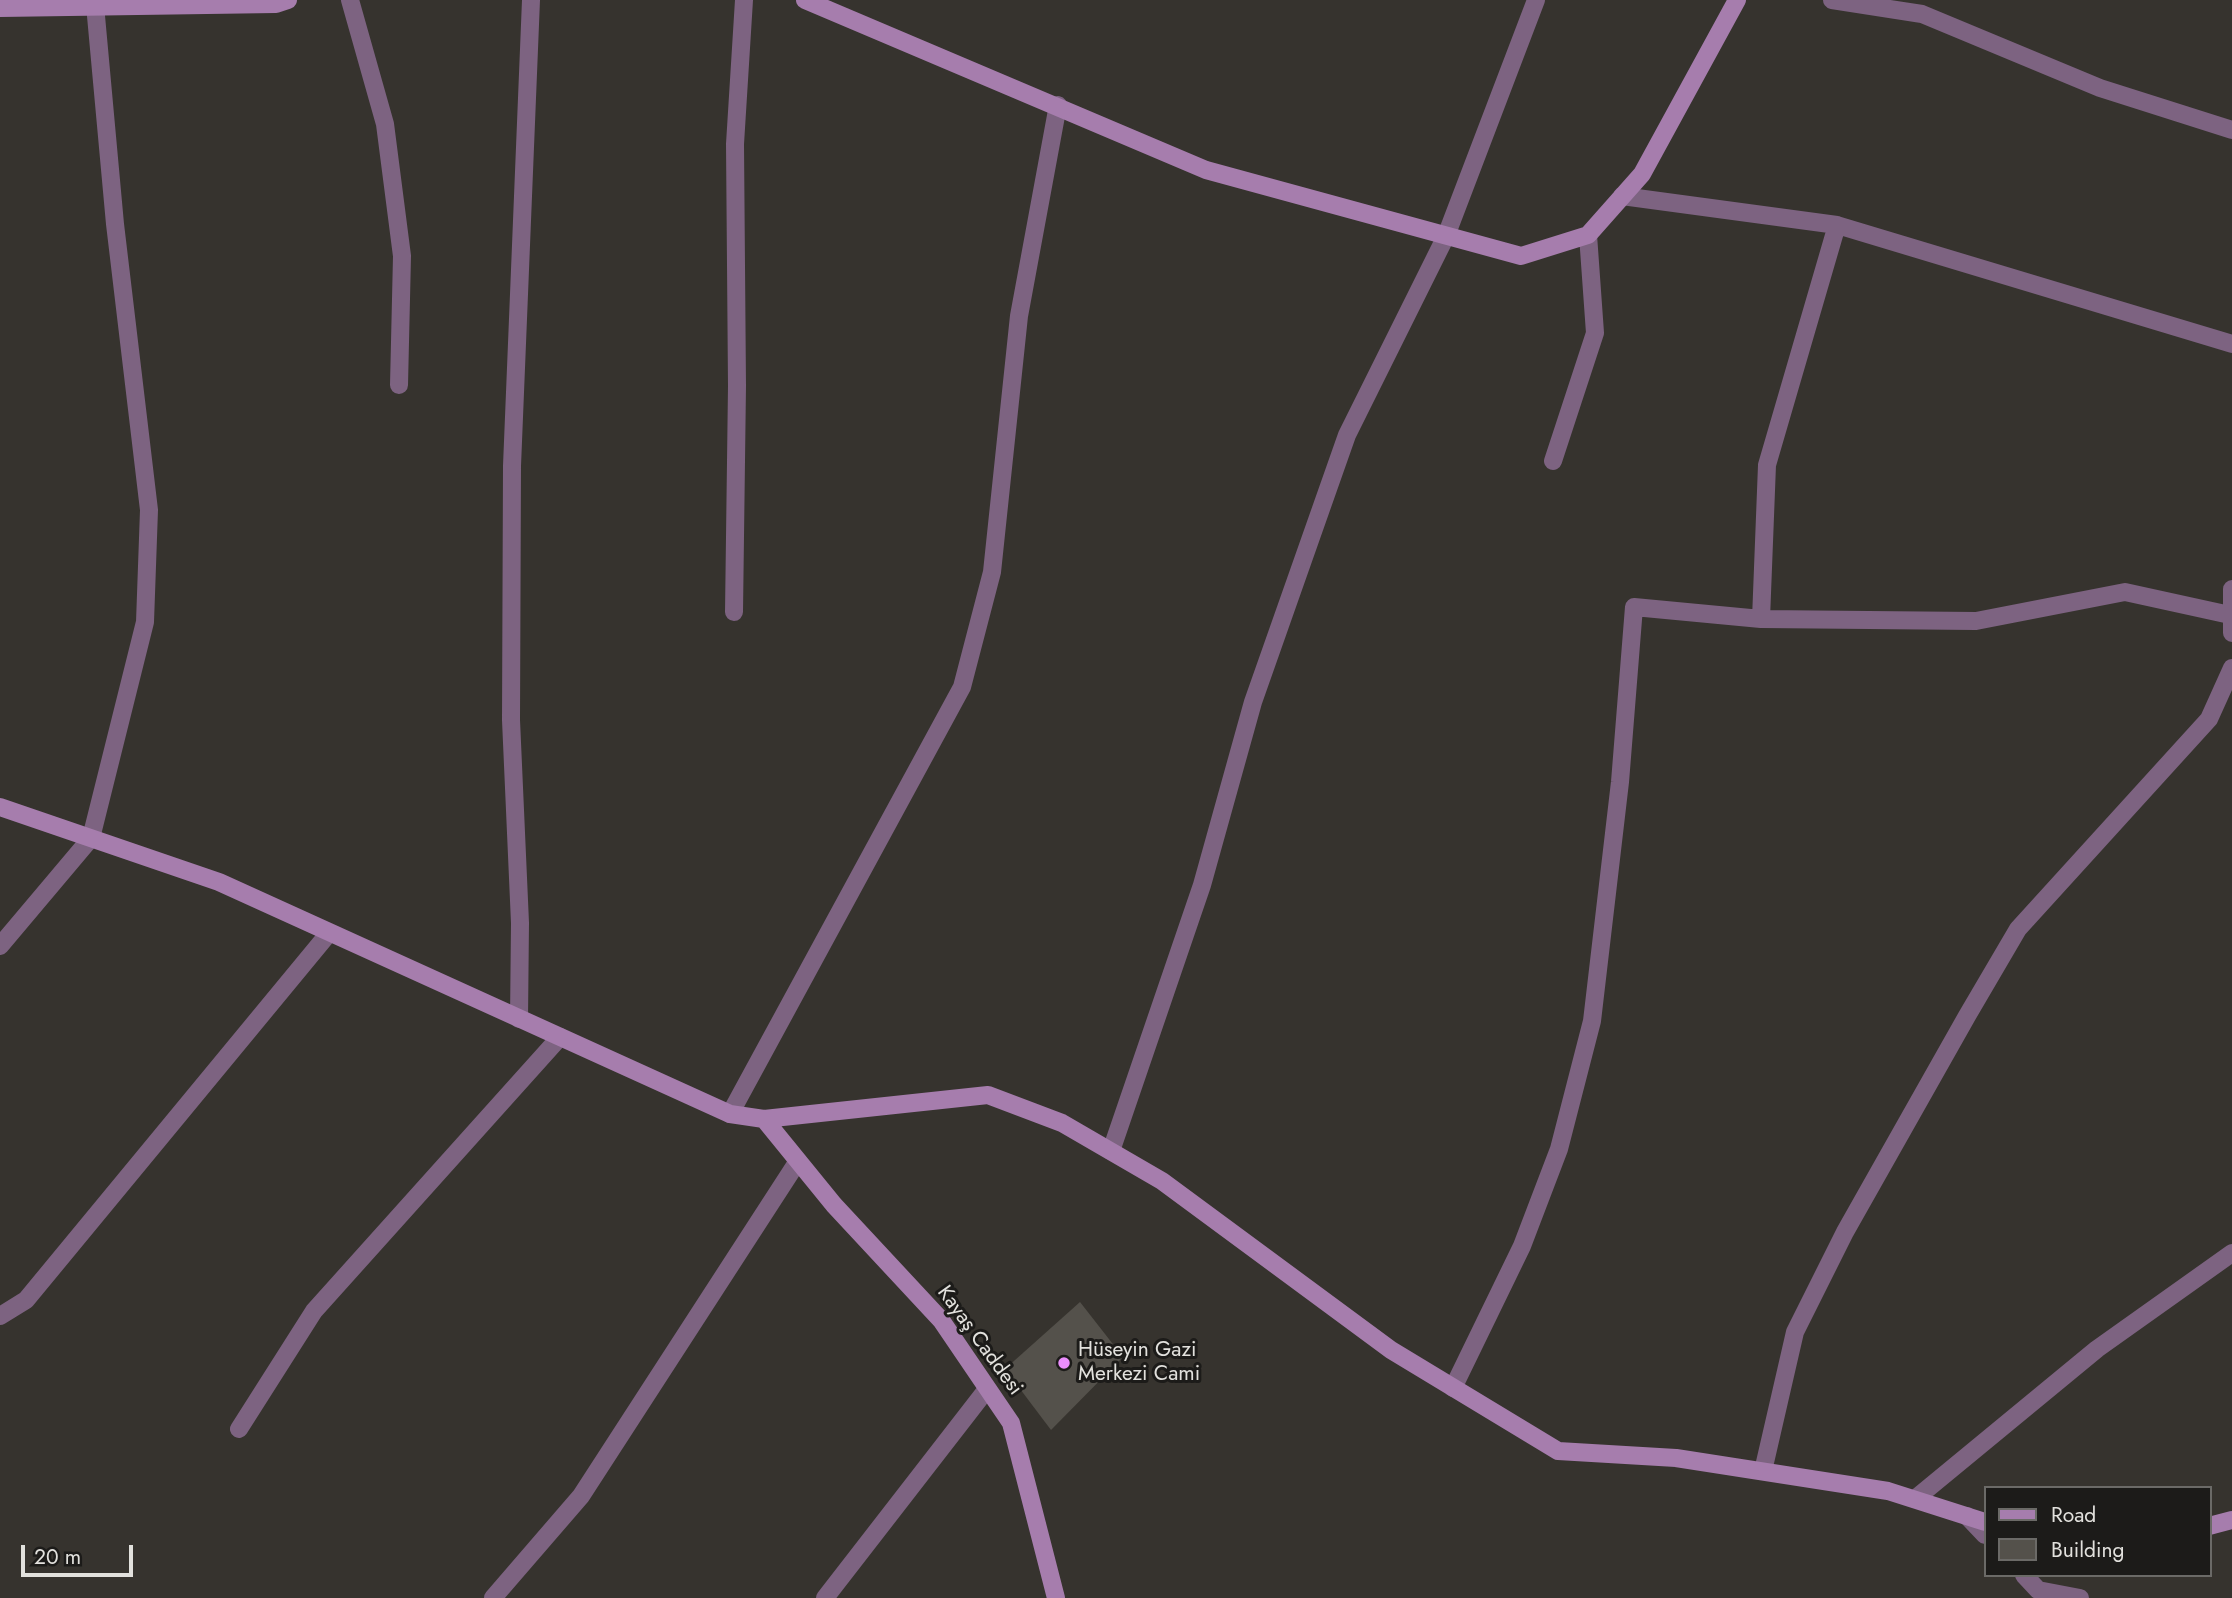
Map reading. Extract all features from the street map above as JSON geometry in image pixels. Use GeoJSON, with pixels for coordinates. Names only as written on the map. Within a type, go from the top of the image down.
{"type":"FeatureCollection","features":[{"type":"Feature","properties":{"kind":"street"},"geometry":{"type":"LineString","coordinates":[[0,8],[276,4],[288,0]]}},
{"type":"Feature","properties":{"kind":"street"},"geometry":{"type":"LineString","coordinates":[[350,0],[385,124],[402,256],[399,385]]}},
{"type":"Feature","properties":{"kind":"street"},"geometry":{"type":"LineString","coordinates":[[519,1019],[520,923],[511,720],[512,466],[531,0]]}},
{"type":"Feature","properties":{"kind":"street"},"geometry":{"type":"LineString","coordinates":[[734,612],[737,386],[735,144],[744,0]]}},
{"type":"Feature","properties":{"kind":"street"},"geometry":{"type":"LineString","coordinates":[[805,0],[1206,170],[1521,256],[1588,234],[1642,174],[1737,0]]}},
{"type":"Feature","properties":{"kind":"street"},"geometry":{"type":"LineString","coordinates":[[1111,1151],[1202,885],[1254,702],[1347,435],[1446,236],[1535,0]]}},
{"type":"Feature","properties":{"kind":"street"},"geometry":{"type":"LineString","coordinates":[[1832,0],[1922,14],[2100,88],[2232,130]]}},
{"type":"Feature","properties":{"kind":"street"},"geometry":{"type":"LineString","coordinates":[[0,946],[91,838],[145,622],[149,510],[115,224],[94,5]]}},
{"type":"Feature","properties":{"kind":"street"},"geometry":{"type":"LineString","coordinates":[[730,1114],[962,687],[992,572],[1019,316],[1058,105]]}},
{"type":"Feature","properties":{"kind":"street"},"geometry":{"type":"LineString","coordinates":[[1622,195],[1837,225],[2232,344]]}},
{"type":"Feature","properties":{"kind":"street"},"geometry":{"type":"LineString","coordinates":[[1761,620],[1767,465],[1837,225]]}},
{"type":"Feature","properties":{"kind":"street"},"geometry":{"type":"LineString","coordinates":[[1553,461],[1595,333],[1588,234]]}},
{"type":"Feature","properties":{"kind":"street"},"geometry":{"type":"LineString","coordinates":[[2232,589],[2232,634]]}},
{"type":"Feature","properties":{"kind":"street"},"geometry":{"type":"LineString","coordinates":[[1453,1388],[1522,1246],[1559,1149],[1592,1021],[1620,782],[1634,607],[1761,620],[1976,621],[2125,592],[2230,615]]}},
{"type":"Feature","properties":{"kind":"street"},"geometry":{"type":"LineString","coordinates":[[1763,1471],[1795,1332],[1845,1232],[1967,1016],[2018,929],[2208,719],[2232,668]]}},
{"type":"Feature","properties":{"kind":"street"},"geometry":{"type":"LineString","coordinates":[[0,807],[219,882],[730,1114],[764,1119],[988,1096],[1062,1123],[1162,1181],[1391,1350],[1558,1451],[1676,1458],[1888,1490],[1983,1521]]}},
{"type":"Feature","properties":{"kind":"street"},"geometry":{"type":"LineString","coordinates":[[0,1316],[26,1300],[329,933]]}},
{"type":"Feature","properties":{"kind":"street"},"geometry":{"type":"LineString","coordinates":[[239,1429],[314,1311],[560,1037]]}},
{"type":"Feature","properties":{"kind":"street","name":"Kayaş Caddesi"},"geometry":{"type":"LineString","coordinates":[[764,1119],[834,1205],[941,1320],[1011,1423],[1056,1598]]}},
{"type":"Feature","properties":{"kind":"street"},"geometry":{"type":"LineString","coordinates":[[493,1598],[581,1496],[798,1161]]}},
{"type":"Feature","properties":{"kind":"street"},"geometry":{"type":"LineString","coordinates":[[1915,1499],[2096,1349],[2232,1253]]}},
{"type":"Feature","properties":{"kind":"street"},"geometry":{"type":"LineString","coordinates":[[825,1598],[987,1388]]}},
{"type":"Feature","properties":{"kind":"street"},"geometry":{"type":"LineString","coordinates":[[1967,1516],[1983,1533]]}},
{"type":"Feature","properties":{"kind":"street"},"geometry":{"type":"LineString","coordinates":[[2211,1525],[2232,1520]]}},
{"type":"Feature","properties":{"kind":"street"},"geometry":{"type":"LineString","coordinates":[[2026,1577],[2038,1590],[2080,1598]]}},
{"type":"Feature","properties":{"kind":"building","name":"Hüseyin Gazi Merkezi Cami"},"geometry":{"type":"Polygon","coordinates":[[[1080,1302],[1123,1357],[1051,1430],[1005,1369],[1080,1302]]]}},
{"type":"Feature","properties":{"kind":"place","name":"Hüseyin Gazi Merkezi Cami"},"geometry":{"type":"Point","coordinates":[1064,1363]}}]}
